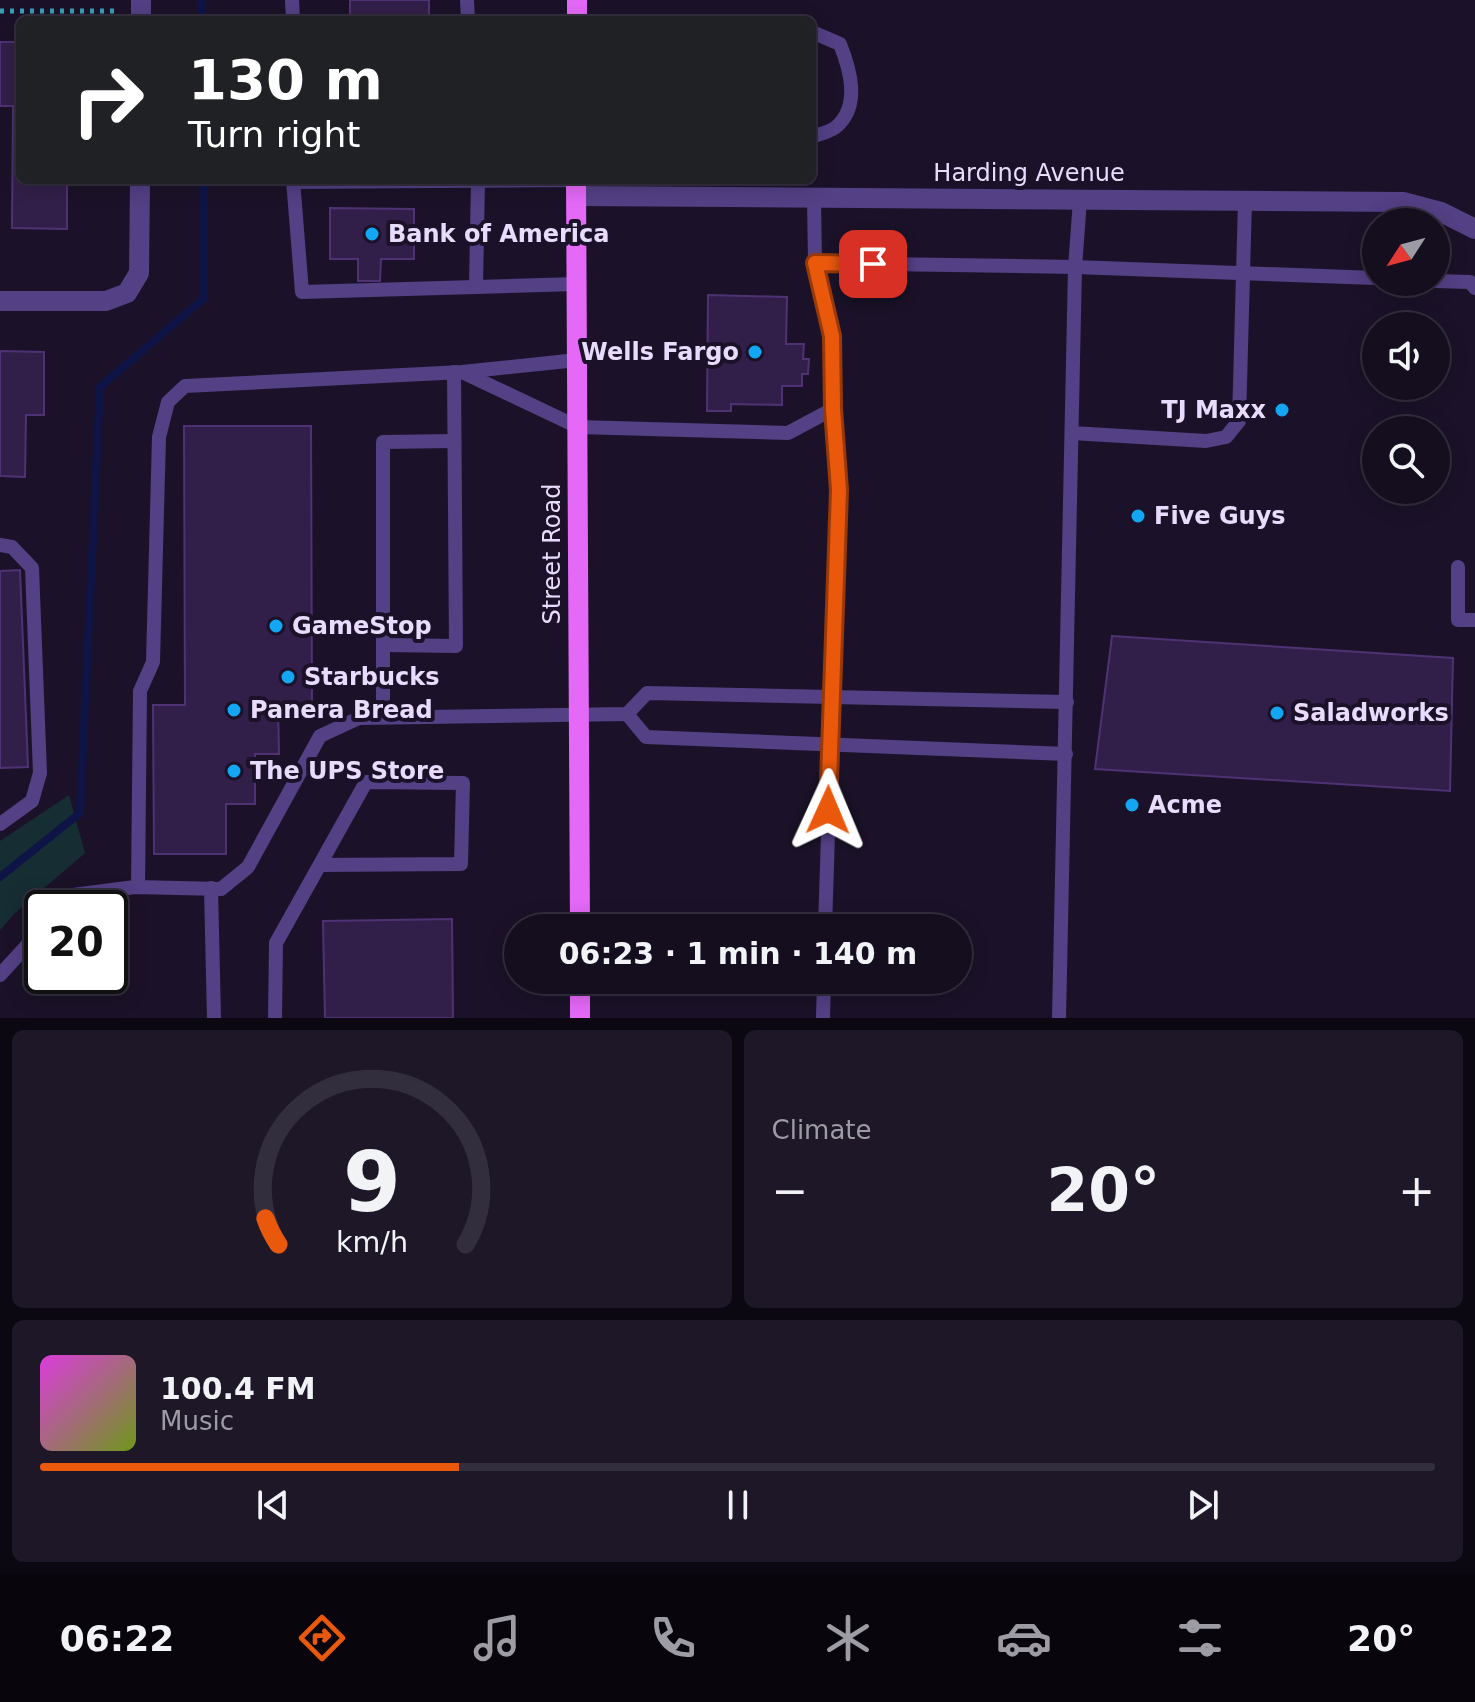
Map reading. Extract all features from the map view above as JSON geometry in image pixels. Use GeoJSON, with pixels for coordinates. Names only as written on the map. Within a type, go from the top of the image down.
{"type":"FeatureCollection","features":[{"type":"Feature","properties":{"kind":"main road","name":"Street Road"},"geometry":{"type":"LineString","coordinates":[[576,185],[580,914]]}},
{"type":"Feature","properties":{"kind":"main road"},"geometry":{"type":"LineString","coordinates":[[580,994],[580,1018]]}},
{"type":"Feature","properties":{"kind":"street"},"geometry":{"type":"LineString","coordinates":[[0,301],[106,301],[127,293],[139,273],[140,184]]}},
{"type":"Feature","properties":{"kind":"street","name":"Harding Avenue"},"geometry":{"type":"LineString","coordinates":[[576,185],[814,198],[1403,202],[1441,212],[1475,229]]}},
{"type":"Feature","properties":{"kind":"lane"},"geometry":{"type":"LineString","coordinates":[[816,34],[840,44],[851,70],[850,107],[835,128],[816,135]]}},
{"type":"Feature","properties":{"kind":"lane"},"geometry":{"type":"LineString","coordinates":[[293,184],[302,292],[576,284]]}},
{"type":"Feature","properties":{"kind":"lane"},"geometry":{"type":"LineString","coordinates":[[476,285],[478,184]]}},
{"type":"Feature","properties":{"kind":"lane"},"geometry":{"type":"LineString","coordinates":[[552,184],[576,185]]}},
{"type":"Feature","properties":{"kind":"lane"},"geometry":{"type":"LineString","coordinates":[[814,198],[815,263],[832,336],[839,490],[825,914]]}},
{"type":"Feature","properties":{"kind":"lane"},"geometry":{"type":"LineString","coordinates":[[1059,1018],[1075,267],[1080,200]]}},
{"type":"Feature","properties":{"kind":"lane"},"geometry":{"type":"LineString","coordinates":[[1072,433],[1206,441],[1226,437],[1239,421],[1245,201]]}},
{"type":"Feature","properties":{"kind":"lane"},"geometry":{"type":"LineString","coordinates":[[815,263],[1075,267],[1362,277]]}},
{"type":"Feature","properties":{"kind":"lane"},"geometry":{"type":"LineString","coordinates":[[1450,281],[1473,282]]}},
{"type":"Feature","properties":{"kind":"lane"},"geometry":{"type":"LineString","coordinates":[[138,887],[140,691],[153,662],[159,437],[168,402],[185,386],[458,372],[577,360]]}},
{"type":"Feature","properties":{"kind":"lane"},"geometry":{"type":"LineString","coordinates":[[458,372],[578,427],[788,433],[833,409]]}},
{"type":"Feature","properties":{"kind":"lane"},"geometry":{"type":"LineString","coordinates":[[384,645],[456,646],[454,441],[458,372]]}},
{"type":"Feature","properties":{"kind":"lane"},"geometry":{"type":"LineString","coordinates":[[383,717],[383,442],[454,441]]}},
{"type":"Feature","properties":{"kind":"lane"},"geometry":{"type":"LineString","coordinates":[[0,545],[12,547],[32,568],[40,773],[32,801],[0,824]]}},
{"type":"Feature","properties":{"kind":"lane"},"geometry":{"type":"LineString","coordinates":[[1458,567],[1458,620],[1475,620]]}},
{"type":"Feature","properties":{"kind":"lane"},"geometry":{"type":"LineString","coordinates":[[114,890],[138,887],[221,889],[248,867],[320,736],[359,718],[627,714],[647,693],[1067,702]]}},
{"type":"Feature","properties":{"kind":"lane"},"geometry":{"type":"LineString","coordinates":[[627,714],[646,737],[1066,754]]}},
{"type":"Feature","properties":{"kind":"lane"},"geometry":{"type":"LineString","coordinates":[[275,1018],[276,943],[366,782],[463,783],[461,864],[320,865]]}},
{"type":"Feature","properties":{"kind":"lane"},"geometry":{"type":"LineString","coordinates":[[211,888],[214,1018]]}},
{"type":"Feature","properties":{"kind":"lane"},"geometry":{"type":"LineString","coordinates":[[0,975],[24,949]]}},
{"type":"Feature","properties":{"kind":"lane"},"geometry":{"type":"LineString","coordinates":[[823,1018],[824,994]]}},
{"type":"Feature","properties":{"kind":"path"},"geometry":{"type":"LineString","coordinates":[[0,11],[141,10]]}},
{"type":"Feature","properties":{"kind":"green space"},"geometry":{"type":"Polygon","coordinates":[[[69,795],[85,853],[42,890],[24,890],[24,905],[0,930],[0,841],[69,795]]]}},
{"type":"Feature","properties":{"kind":"building"},"geometry":{"type":"Polygon","coordinates":[[[350,0],[429,0],[429,16],[350,16],[350,0]]]}},
{"type":"Feature","properties":{"kind":"building"},"geometry":{"type":"Polygon","coordinates":[[[0,42],[16,42],[16,184],[67,184],[67,229],[12,228],[13,106],[0,106],[0,42]]]}},
{"type":"Feature","properties":{"kind":"building","name":"Bank of America"},"geometry":{"type":"Polygon","coordinates":[[[330,208],[414,209],[414,259],[381,259],[380,281],[358,281],[358,259],[330,259],[330,208]]]}},
{"type":"Feature","properties":{"kind":"building","name":"Wells Fargo"},"geometry":{"type":"Polygon","coordinates":[[[708,295],[787,297],[786,344],[804,344],[803,359],[809,359],[808,374],[802,374],[802,386],[782,386],[782,405],[731,404],[731,411],[707,411],[708,295]]]}},
{"type":"Feature","properties":{"kind":"building"},"geometry":{"type":"Polygon","coordinates":[[[0,351],[44,352],[44,415],[26,415],[25,477],[0,476],[0,351]]]}},
{"type":"Feature","properties":{"kind":"building"},"geometry":{"type":"Polygon","coordinates":[[[184,426],[311,426],[312,705],[278,705],[279,754],[255,754],[255,804],[226,804],[226,854],[154,854],[153,705],[185,705],[184,426]]]}},
{"type":"Feature","properties":{"kind":"building"},"geometry":{"type":"Polygon","coordinates":[[[20,570],[28,767],[0,768],[0,571],[20,570]]]}},
{"type":"Feature","properties":{"kind":"building","name":"Saladworks"},"geometry":{"type":"Polygon","coordinates":[[[1112,636],[1453,658],[1450,791],[1095,769],[1112,636]]]}},
{"type":"Feature","properties":{"kind":"building"},"geometry":{"type":"Polygon","coordinates":[[[452,919],[453,1018],[325,1018],[323,921],[452,919]]]}},
{"type":"Feature","properties":{"kind":"waterway"},"geometry":{"type":"LineString","coordinates":[[202,0],[202,16]]}},
{"type":"Feature","properties":{"kind":"waterway"},"geometry":{"type":"LineString","coordinates":[[0,877],[80,813],[100,387],[203,299],[203,184]]}},
{"type":"Feature","properties":{"kind":"place","name":"Bank of America"},"geometry":{"type":"Point","coordinates":[372,234]}},
{"type":"Feature","properties":{"kind":"place","name":"Wells Fargo"},"geometry":{"type":"Point","coordinates":[755,352]}},
{"type":"Feature","properties":{"kind":"place","name":"TJ Maxx"},"geometry":{"type":"Point","coordinates":[1282,410]}},
{"type":"Feature","properties":{"kind":"place","name":"Five Guys"},"geometry":{"type":"Point","coordinates":[1138,516]}},
{"type":"Feature","properties":{"kind":"place","name":"GameStop"},"geometry":{"type":"Point","coordinates":[276,626]}},
{"type":"Feature","properties":{"kind":"place","name":"Starbucks"},"geometry":{"type":"Point","coordinates":[288,677]}},
{"type":"Feature","properties":{"kind":"place","name":"Panera Bread"},"geometry":{"type":"Point","coordinates":[234,710]}},
{"type":"Feature","properties":{"kind":"place","name":"Saladworks"},"geometry":{"type":"Point","coordinates":[1277,713]}},
{"type":"Feature","properties":{"kind":"place","name":"The UPS Store"},"geometry":{"type":"Point","coordinates":[234,771]}},
{"type":"Feature","properties":{"kind":"place","name":"Acme"},"geometry":{"type":"Point","coordinates":[1132,805]}},
{"type":"Feature","properties":{"kind":"route"},"geometry":{"type":"LineString","coordinates":[[828,810],[839,490],[832,336],[815,263],[873,264]]}}]}
